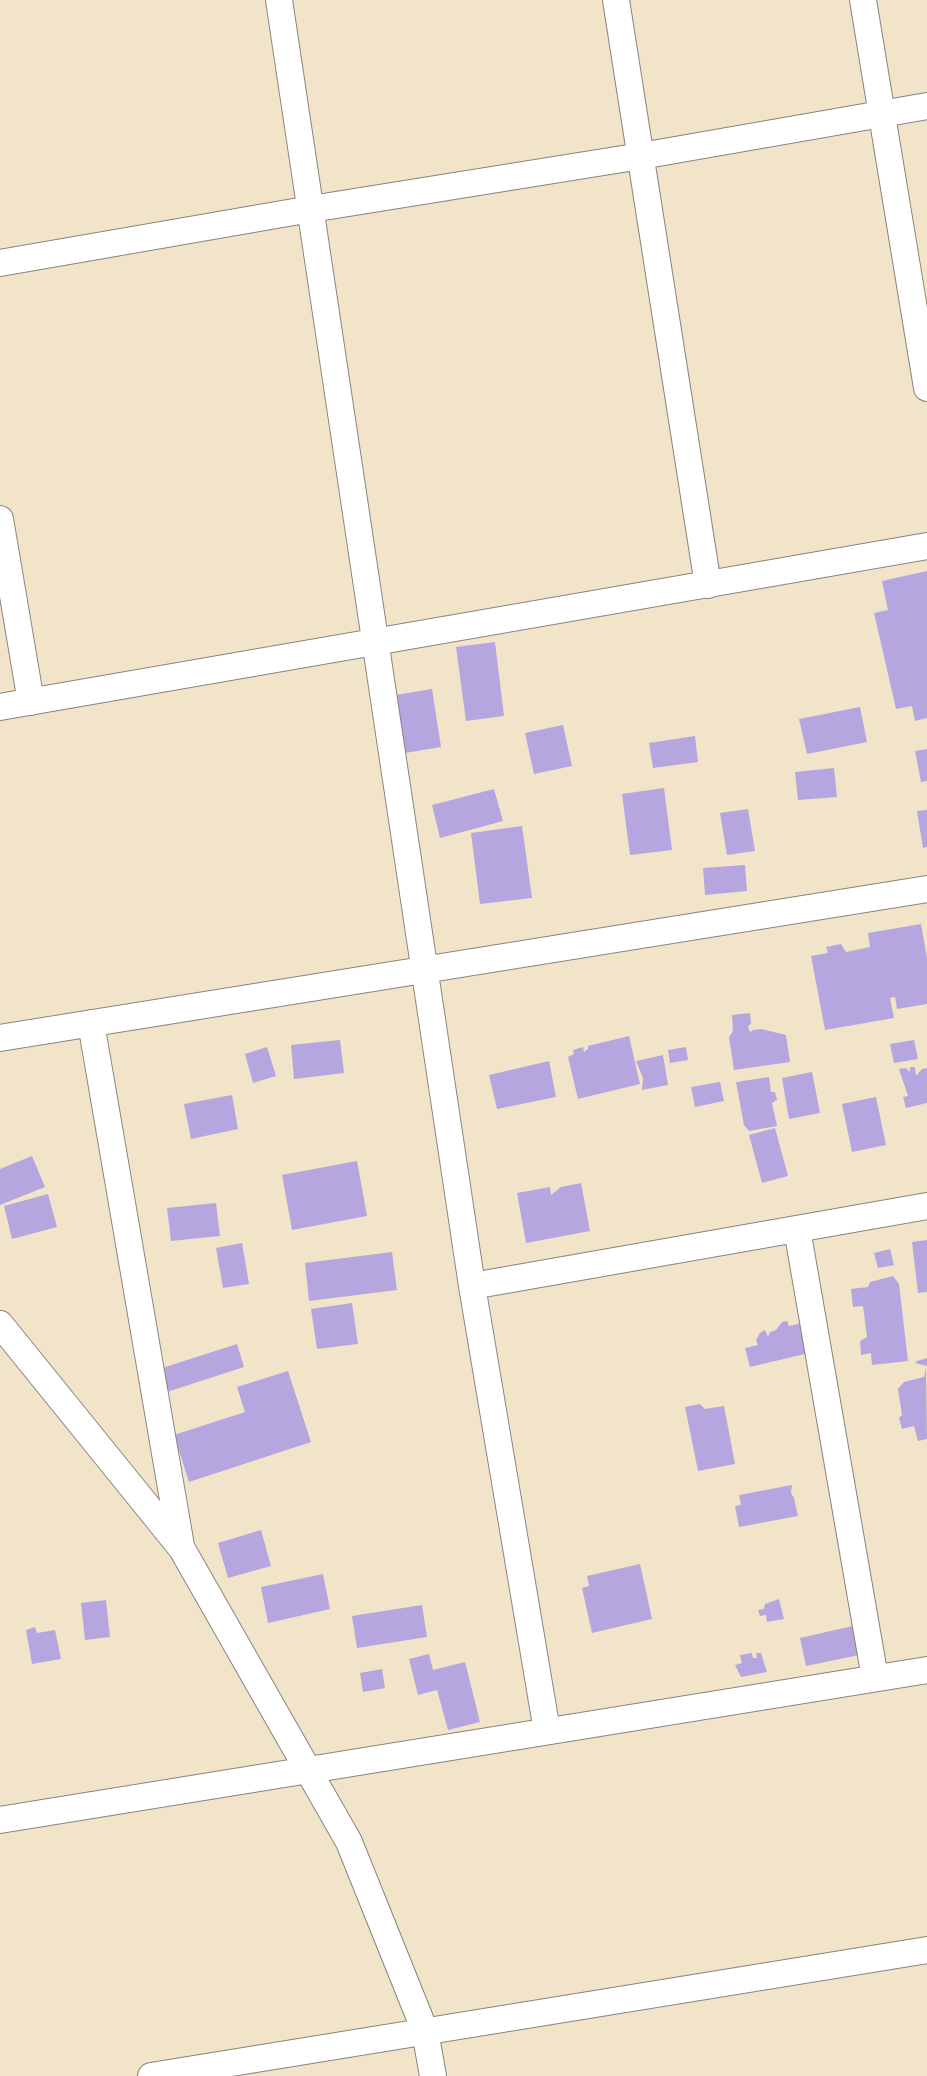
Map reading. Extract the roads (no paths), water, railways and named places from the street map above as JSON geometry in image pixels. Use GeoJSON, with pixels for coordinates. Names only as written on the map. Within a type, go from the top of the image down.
{"type":"FeatureCollection","features":[{"type":"Feature","properties":{"kind":"street"},"geometry":{"type":"LineString","coordinates":[[279,0],[472,1286],[547,1731]]}},
{"type":"Feature","properties":{"kind":"street"},"geometry":{"type":"LineString","coordinates":[[616,0],[708,585]]}},
{"type":"Feature","properties":{"kind":"street"},"geometry":{"type":"LineString","coordinates":[[863,0],[927,388]]}},
{"type":"Feature","properties":{"kind":"street"},"geometry":{"type":"LineString","coordinates":[[0,263],[310,209],[641,156],[927,106]]}},
{"type":"Feature","properties":{"kind":"street"},"geometry":{"type":"LineString","coordinates":[[0,519],[31,702]]}},
{"type":"Feature","properties":{"kind":"street"},"geometry":{"type":"LineString","coordinates":[[0,707],[927,546]]}},
{"type":"Feature","properties":{"kind":"street"},"geometry":{"type":"LineString","coordinates":[[0,1038],[927,888]]}},
{"type":"Feature","properties":{"kind":"street"},"geometry":{"type":"LineString","coordinates":[[91,1023],[182,1549]]}},
{"type":"Feature","properties":{"kind":"street"},"geometry":{"type":"LineString","coordinates":[[472,1286],[927,1206]]}},
{"type":"Feature","properties":{"kind":"street"},"geometry":{"type":"LineString","coordinates":[[797,1230],[875,1678]]}},
{"type":"Feature","properties":{"kind":"street"},"geometry":{"type":"LineString","coordinates":[[0,1324],[182,1549],[348,1842],[426,2032],[433,2076]]}},
{"type":"Feature","properties":{"kind":"street"},"geometry":{"type":"LineString","coordinates":[[0,1820],[927,1670]]}},
{"type":"Feature","properties":{"kind":"street"},"geometry":{"type":"LineString","coordinates":[[151,2076],[927,1950]]}}]}
